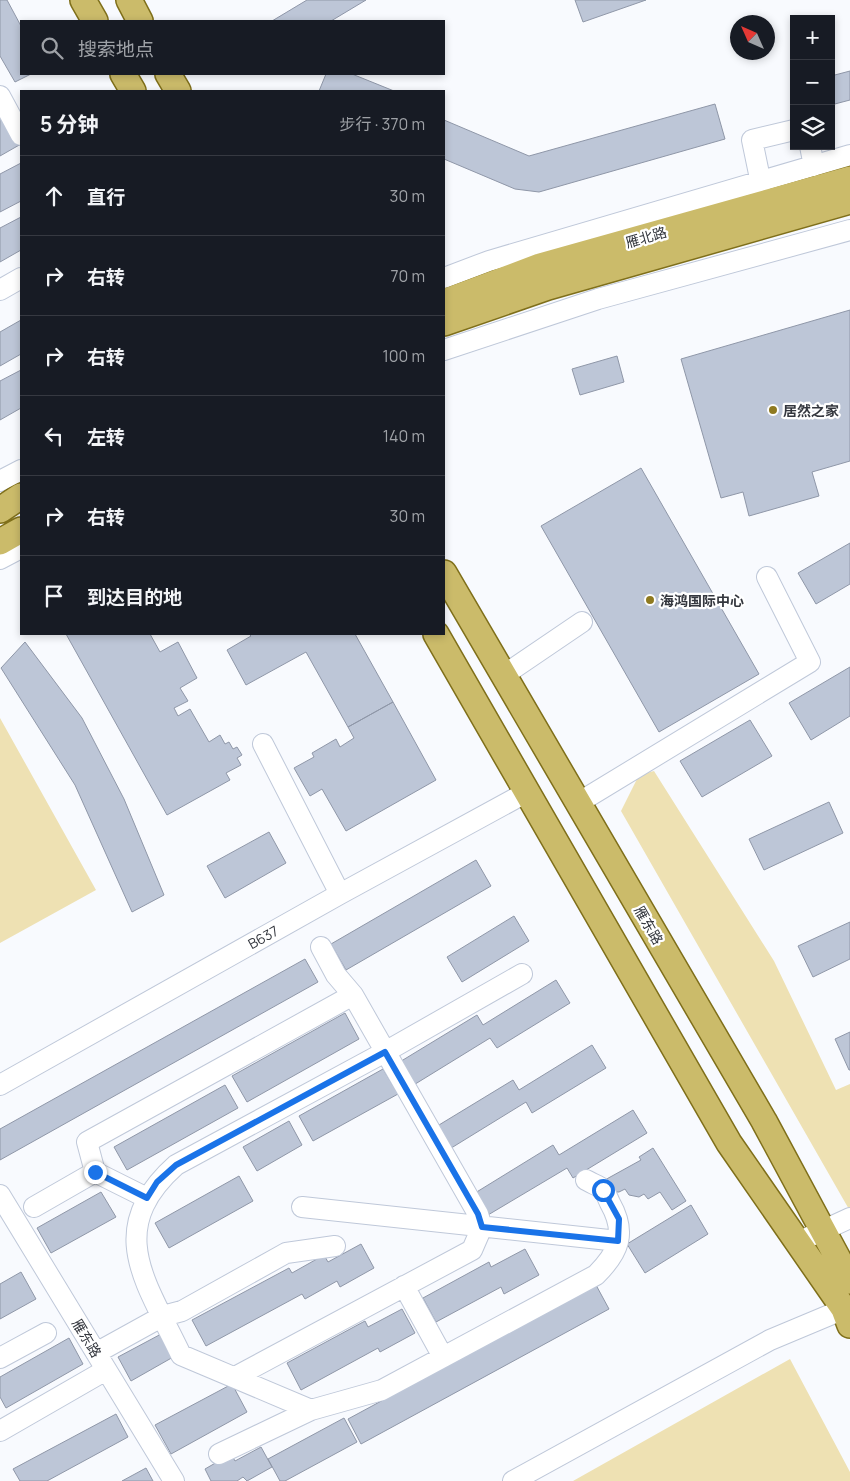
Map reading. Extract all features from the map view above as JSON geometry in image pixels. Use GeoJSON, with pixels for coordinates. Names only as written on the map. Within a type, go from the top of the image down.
{"type":"FeatureCollection","features":[{"type":"Feature","properties":{"kind":"main road"},"geometry":{"type":"LineString","coordinates":[[84,0],[94,20]]}},
{"type":"Feature","properties":{"kind":"main road"},"geometry":{"type":"LineString","coordinates":[[129,0],[139,20]]}},
{"type":"Feature","properties":{"kind":"main road"},"geometry":{"type":"LineString","coordinates":[[124,75],[132,90]]}},
{"type":"Feature","properties":{"kind":"main road"},"geometry":{"type":"LineString","coordinates":[[169,75],[177,90]]}},
{"type":"Feature","properties":{"kind":"main road","name":"雁北路"},"geometry":{"type":"LineString","coordinates":[[445,302],[540,266],[763,192],[850,179]]}},
{"type":"Feature","properties":{"kind":"main road","name":"雁北路"},"geometry":{"type":"LineString","coordinates":[[445,323],[548,287],[850,201]]}},
{"type":"Feature","properties":{"kind":"main road"},"geometry":{"type":"LineString","coordinates":[[0,510],[20,497]]}},
{"type":"Feature","properties":{"kind":"main road"},"geometry":{"type":"LineString","coordinates":[[0,542],[20,531]]}},
{"type":"Feature","properties":{"kind":"main road","name":"雁东路"},"geometry":{"type":"LineString","coordinates":[[445,575],[764,1121],[850,1281]]}},
{"type":"Feature","properties":{"kind":"main road"},"geometry":{"type":"LineString","coordinates":[[437,635],[728,1143],[798,1242],[847,1317]]}},
{"type":"Feature","properties":{"kind":"main road"},"geometry":{"type":"LineString","coordinates":[[728,1143],[764,1121]]}},
{"type":"Feature","properties":{"kind":"street"},"geometry":{"type":"LineString","coordinates":[[2,106],[20,133]]}},
{"type":"Feature","properties":{"kind":"street"},"geometry":{"type":"LineString","coordinates":[[763,192],[752,140],[790,131]]}},
{"type":"Feature","properties":{"kind":"street"},"geometry":{"type":"LineString","coordinates":[[811,150],[814,166]]}},
{"type":"Feature","properties":{"kind":"street"},"geometry":{"type":"LineString","coordinates":[[445,278],[489,261],[763,192],[814,166],[850,155]]}},
{"type":"Feature","properties":{"kind":"street"},"geometry":{"type":"LineString","coordinates":[[445,350],[598,299],[850,230]]}},
{"type":"Feature","properties":{"kind":"street"},"geometry":{"type":"LineString","coordinates":[[0,290],[20,279]]}},
{"type":"Feature","properties":{"kind":"street"},"geometry":{"type":"LineString","coordinates":[[0,481],[20,471]]}},
{"type":"Feature","properties":{"kind":"street"},"geometry":{"type":"LineString","coordinates":[[0,559],[20,549]]}},
{"type":"Feature","properties":{"kind":"street"},"geometry":{"type":"LineString","coordinates":[[578,803],[810,662],[767,577]]}},
{"type":"Feature","properties":{"kind":"street"},"geometry":{"type":"LineString","coordinates":[[504,676],[582,622]]}},
{"type":"Feature","properties":{"kind":"street"},"geometry":{"type":"LineString","coordinates":[[263,744],[340,894]]}},
{"type":"Feature","properties":{"kind":"street","name":"B637"},"geometry":{"type":"LineString","coordinates":[[0,1085],[340,894],[527,792]]}},
{"type":"Feature","properties":{"kind":"street"},"geometry":{"type":"LineString","coordinates":[[234,1377],[472,1250],[482,1227],[478,1214],[354,995],[336,975],[321,947]]}},
{"type":"Feature","properties":{"kind":"street"},"geometry":{"type":"LineString","coordinates":[[311,1410],[181,1354],[143,1277],[136,1253],[136,1228],[147,1198],[157,1182],[176,1165],[385,1052],[522,974]]}},
{"type":"Feature","properties":{"kind":"street"},"geometry":{"type":"LineString","coordinates":[[147,1198],[95,1172],[87,1142],[354,995]]}},
{"type":"Feature","properties":{"kind":"street"},"geometry":{"type":"LineString","coordinates":[[34,1207],[95,1172]]}},
{"type":"Feature","properties":{"kind":"street"},"geometry":{"type":"LineString","coordinates":[[219,1454],[311,1410],[382,1390],[596,1275],[607,1264],[618,1241],[619,1219],[603,1190],[586,1180]]}},
{"type":"Feature","properties":{"kind":"street","name":"雁东路"},"geometry":{"type":"LineString","coordinates":[[0,1195],[174,1481]]}},
{"type":"Feature","properties":{"kind":"street"},"geometry":{"type":"LineString","coordinates":[[302,1207],[618,1241]]}},
{"type":"Feature","properties":{"kind":"street"},"geometry":{"type":"LineString","coordinates":[[798,1242],[850,1218]]}},
{"type":"Feature","properties":{"kind":"street"},"geometry":{"type":"LineString","coordinates":[[96,1353],[163,1316],[182,1311],[286,1253],[335,1246]]}},
{"type":"Feature","properties":{"kind":"street"},"geometry":{"type":"LineString","coordinates":[[404,1286],[443,1357]]}},
{"type":"Feature","properties":{"kind":"street"},"geometry":{"type":"LineString","coordinates":[[513,1481],[770,1340],[847,1317]]}},
{"type":"Feature","properties":{"kind":"street"},"geometry":{"type":"LineString","coordinates":[[0,1358],[46,1333]]}},
{"type":"Feature","properties":{"kind":"street"},"geometry":{"type":"LineString","coordinates":[[0,1431],[106,1370]]}},
{"type":"Feature","properties":{"kind":"shaded area"},"geometry":{"type":"Polygon","coordinates":[[[0,718],[96,890],[0,943],[0,718]]]}},
{"type":"Feature","properties":{"kind":"shaded area"},"geometry":{"type":"Polygon","coordinates":[[[654,771],[774,961],[836,1090],[850,1084],[850,1211],[621,811],[639,775],[654,771]]]}},
{"type":"Feature","properties":{"kind":"shaded area"},"geometry":{"type":"Polygon","coordinates":[[[790,1359],[850,1472],[850,1481],[573,1481],[790,1359]]]}},
{"type":"Feature","properties":{"kind":"building"},"geometry":{"type":"Polygon","coordinates":[[[0,0],[7,0],[20,24],[20,75],[29,75],[15,82],[0,56],[0,0]]]}},
{"type":"Feature","properties":{"kind":"building"},"geometry":{"type":"Polygon","coordinates":[[[307,0],[366,0],[333,20],[274,20],[307,0]]]}},
{"type":"Feature","properties":{"kind":"building"},"geometry":{"type":"Polygon","coordinates":[[[575,0],[646,0],[583,22],[575,0]]]}},
{"type":"Feature","properties":{"kind":"building"},"geometry":{"type":"Polygon","coordinates":[[[850,71],[850,100],[835,104],[835,75],[850,71]]]}},
{"type":"Feature","properties":{"kind":"building"},"geometry":{"type":"Polygon","coordinates":[[[326,75],[354,75],[392,90],[319,90],[326,75]]]}},
{"type":"Feature","properties":{"kind":"building"},"geometry":{"type":"Polygon","coordinates":[[[715,104],[725,139],[539,192],[515,189],[445,159],[445,120],[529,156],[715,104]]]}},
{"type":"Feature","properties":{"kind":"building"},"geometry":{"type":"Polygon","coordinates":[[[7,114],[20,145],[0,156],[0,118],[7,114]]]}},
{"type":"Feature","properties":{"kind":"building"},"geometry":{"type":"Polygon","coordinates":[[[20,164],[20,202],[0,212],[0,174],[20,164]]]}},
{"type":"Feature","properties":{"kind":"building"},"geometry":{"type":"Polygon","coordinates":[[[20,218],[20,251],[0,262],[0,228],[20,218]]]}},
{"type":"Feature","properties":{"kind":"building","name":"居然之家"},"geometry":{"type":"Polygon","coordinates":[[[850,310],[850,461],[812,472],[819,496],[749,516],[743,492],[721,498],[681,359],[850,310]]]}},
{"type":"Feature","properties":{"kind":"building"},"geometry":{"type":"Polygon","coordinates":[[[20,321],[20,355],[0,366],[0,332],[20,321]]]}},
{"type":"Feature","properties":{"kind":"building"},"geometry":{"type":"Polygon","coordinates":[[[617,356],[624,382],[580,395],[572,369],[617,356]]]}},
{"type":"Feature","properties":{"kind":"building"},"geometry":{"type":"Polygon","coordinates":[[[20,371],[20,409],[0,420],[0,381],[20,371]]]}},
{"type":"Feature","properties":{"kind":"building","name":"海鸿国际中心"},"geometry":{"type":"Polygon","coordinates":[[[641,468],[759,674],[659,732],[541,526],[641,468]]]}},
{"type":"Feature","properties":{"kind":"building"},"geometry":{"type":"Polygon","coordinates":[[[850,543],[850,584],[816,604],[798,573],[850,543]]]}},
{"type":"Feature","properties":{"kind":"building"},"geometry":{"type":"Polygon","coordinates":[[[67,635],[151,635],[160,652],[178,642],[197,678],[180,688],[188,701],[174,708],[178,716],[190,709],[209,742],[220,735],[225,744],[229,742],[233,749],[237,747],[242,755],[237,758],[241,765],[226,773],[230,780],[167,815],[67,635]]]}},
{"type":"Feature","properties":{"kind":"building"},"geometry":{"type":"Polygon","coordinates":[[[356,635],[393,702],[348,727],[306,652],[246,685],[227,650],[251,636],[356,635]]]}},
{"type":"Feature","properties":{"kind":"building"},"geometry":{"type":"Polygon","coordinates":[[[25,642],[82,718],[124,799],[164,895],[132,912],[75,785],[1,668],[25,642]]]}},
{"type":"Feature","properties":{"kind":"building"},"geometry":{"type":"Polygon","coordinates":[[[850,667],[850,716],[811,740],[789,703],[850,667]]]}},
{"type":"Feature","properties":{"kind":"building"},"geometry":{"type":"Polygon","coordinates":[[[393,702],[436,780],[346,831],[322,789],[310,796],[294,768],[314,757],[312,753],[336,739],[340,747],[354,738],[348,727],[393,702]]]}},
{"type":"Feature","properties":{"kind":"building"},"geometry":{"type":"Polygon","coordinates":[[[750,720],[772,756],[702,797],[680,761],[750,720]]]}},
{"type":"Feature","properties":{"kind":"building"},"geometry":{"type":"Polygon","coordinates":[[[829,802],[843,833],[764,870],[749,839],[829,802]]]}},
{"type":"Feature","properties":{"kind":"building"},"geometry":{"type":"Polygon","coordinates":[[[269,832],[286,863],[225,898],[207,866],[269,832]]]}},
{"type":"Feature","properties":{"kind":"building"},"geometry":{"type":"Polygon","coordinates":[[[476,860],[491,886],[346,970],[331,944],[476,860]]]}},
{"type":"Feature","properties":{"kind":"building"},"geometry":{"type":"Polygon","coordinates":[[[514,916],[529,941],[462,982],[447,957],[514,916]]]}},
{"type":"Feature","properties":{"kind":"building"},"geometry":{"type":"Polygon","coordinates":[[[850,922],[850,959],[813,977],[798,946],[850,922]]]}},
{"type":"Feature","properties":{"kind":"building"},"geometry":{"type":"Polygon","coordinates":[[[305,959],[318,982],[0,1160],[0,1129],[305,959]]]}},
{"type":"Feature","properties":{"kind":"building"},"geometry":{"type":"Polygon","coordinates":[[[556,980],[570,1003],[497,1048],[490,1038],[412,1086],[398,1063],[477,1015],[483,1025],[556,980]]]}},
{"type":"Feature","properties":{"kind":"building"},"geometry":{"type":"Polygon","coordinates":[[[345,1013],[359,1039],[247,1102],[232,1076],[345,1013]]]}},
{"type":"Feature","properties":{"kind":"building"},"geometry":{"type":"Polygon","coordinates":[[[850,1032],[850,1070],[849,1070],[835,1039],[850,1032]]]}},
{"type":"Feature","properties":{"kind":"building"},"geometry":{"type":"Polygon","coordinates":[[[592,1045],[606,1068],[532,1113],[526,1102],[448,1150],[434,1128],[513,1080],[519,1090],[592,1045]]]}},
{"type":"Feature","properties":{"kind":"building"},"geometry":{"type":"Polygon","coordinates":[[[383,1069],[398,1094],[313,1141],[299,1116],[383,1069]]]}},
{"type":"Feature","properties":{"kind":"building"},"geometry":{"type":"Polygon","coordinates":[[[225,1085],[238,1108],[127,1170],[114,1147],[225,1085]]]}},
{"type":"Feature","properties":{"kind":"building"},"geometry":{"type":"Polygon","coordinates":[[[633,1110],[647,1133],[573,1178],[567,1168],[488,1215],[475,1193],[553,1145],[559,1155],[633,1110]]]}},
{"type":"Feature","properties":{"kind":"building"},"geometry":{"type":"Polygon","coordinates":[[[289,1121],[302,1145],[257,1171],[243,1147],[289,1121]]]}},
{"type":"Feature","properties":{"kind":"building"},"geometry":{"type":"Polygon","coordinates":[[[653,1148],[686,1201],[672,1210],[660,1192],[648,1199],[644,1194],[639,1197],[629,1195],[625,1189],[619,1192],[610,1192],[603,1181],[641,1160],[639,1157],[653,1148]]]}},
{"type":"Feature","properties":{"kind":"building"},"geometry":{"type":"Polygon","coordinates":[[[239,1176],[253,1201],[169,1248],[155,1223],[239,1176]]]}},
{"type":"Feature","properties":{"kind":"building"},"geometry":{"type":"Polygon","coordinates":[[[101,1192],[116,1217],[51,1253],[37,1228],[101,1192]]]}},
{"type":"Feature","properties":{"kind":"building"},"geometry":{"type":"Polygon","coordinates":[[[691,1205],[708,1234],[645,1273],[627,1244],[691,1205]]]}},
{"type":"Feature","properties":{"kind":"building"},"geometry":{"type":"Polygon","coordinates":[[[361,1244],[374,1268],[340,1287],[337,1281],[305,1299],[302,1294],[206,1346],[192,1320],[289,1268],[292,1273],[324,1255],[328,1262],[361,1244]]]}},
{"type":"Feature","properties":{"kind":"building"},"geometry":{"type":"Polygon","coordinates":[[[525,1249],[539,1275],[504,1294],[501,1287],[436,1322],[423,1298],[489,1262],[491,1267],[525,1249]]]}},
{"type":"Feature","properties":{"kind":"building"},"geometry":{"type":"Polygon","coordinates":[[[21,1272],[36,1299],[0,1319],[0,1284],[21,1272]]]}},
{"type":"Feature","properties":{"kind":"building"},"geometry":{"type":"Polygon","coordinates":[[[596,1285],[609,1309],[361,1444],[348,1419],[596,1285]]]}},
{"type":"Feature","properties":{"kind":"building"},"geometry":{"type":"Polygon","coordinates":[[[402,1309],[415,1333],[380,1352],[378,1348],[301,1390],[287,1363],[365,1321],[368,1327],[402,1309]]]}},
{"type":"Feature","properties":{"kind":"building"},"geometry":{"type":"Polygon","coordinates":[[[163,1333],[175,1356],[131,1381],[118,1357],[163,1333]]]}},
{"type":"Feature","properties":{"kind":"building"},"geometry":{"type":"Polygon","coordinates":[[[69,1338],[83,1364],[6,1408],[0,1397],[0,1377],[69,1338]]]}},
{"type":"Feature","properties":{"kind":"building"},"geometry":{"type":"Polygon","coordinates":[[[232,1384],[247,1412],[171,1454],[155,1425],[232,1384]]]}},
{"type":"Feature","properties":{"kind":"building"},"geometry":{"type":"Polygon","coordinates":[[[116,1414],[128,1437],[47,1481],[20,1481],[13,1469],[116,1414]]]}},
{"type":"Feature","properties":{"kind":"building"},"geometry":{"type":"Polygon","coordinates":[[[344,1418],[357,1442],[285,1481],[280,1481],[268,1459],[344,1418]]]}},
{"type":"Feature","properties":{"kind":"building"},"geometry":{"type":"Polygon","coordinates":[[[261,1447],[272,1467],[247,1481],[243,1477],[237,1481],[211,1481],[205,1469],[231,1454],[235,1461],[261,1447]]]}},
{"type":"Feature","properties":{"kind":"building"},"geometry":{"type":"Polygon","coordinates":[[[146,1468],[153,1481],[122,1481],[146,1468]]]}},
{"type":"Feature","properties":{"kind":"place","name":"居然之家"},"geometry":{"type":"Point","coordinates":[773,410]}},
{"type":"Feature","properties":{"kind":"place","name":"海鸿国际中心"},"geometry":{"type":"Point","coordinates":[650,600]}},
{"type":"Feature","properties":{"kind":"route"},"geometry":{"type":"LineString","coordinates":[[95,1172],[147,1198],[157,1182],[176,1165],[385,1052],[478,1214],[482,1227],[618,1241],[619,1219],[603,1190]]}}]}
